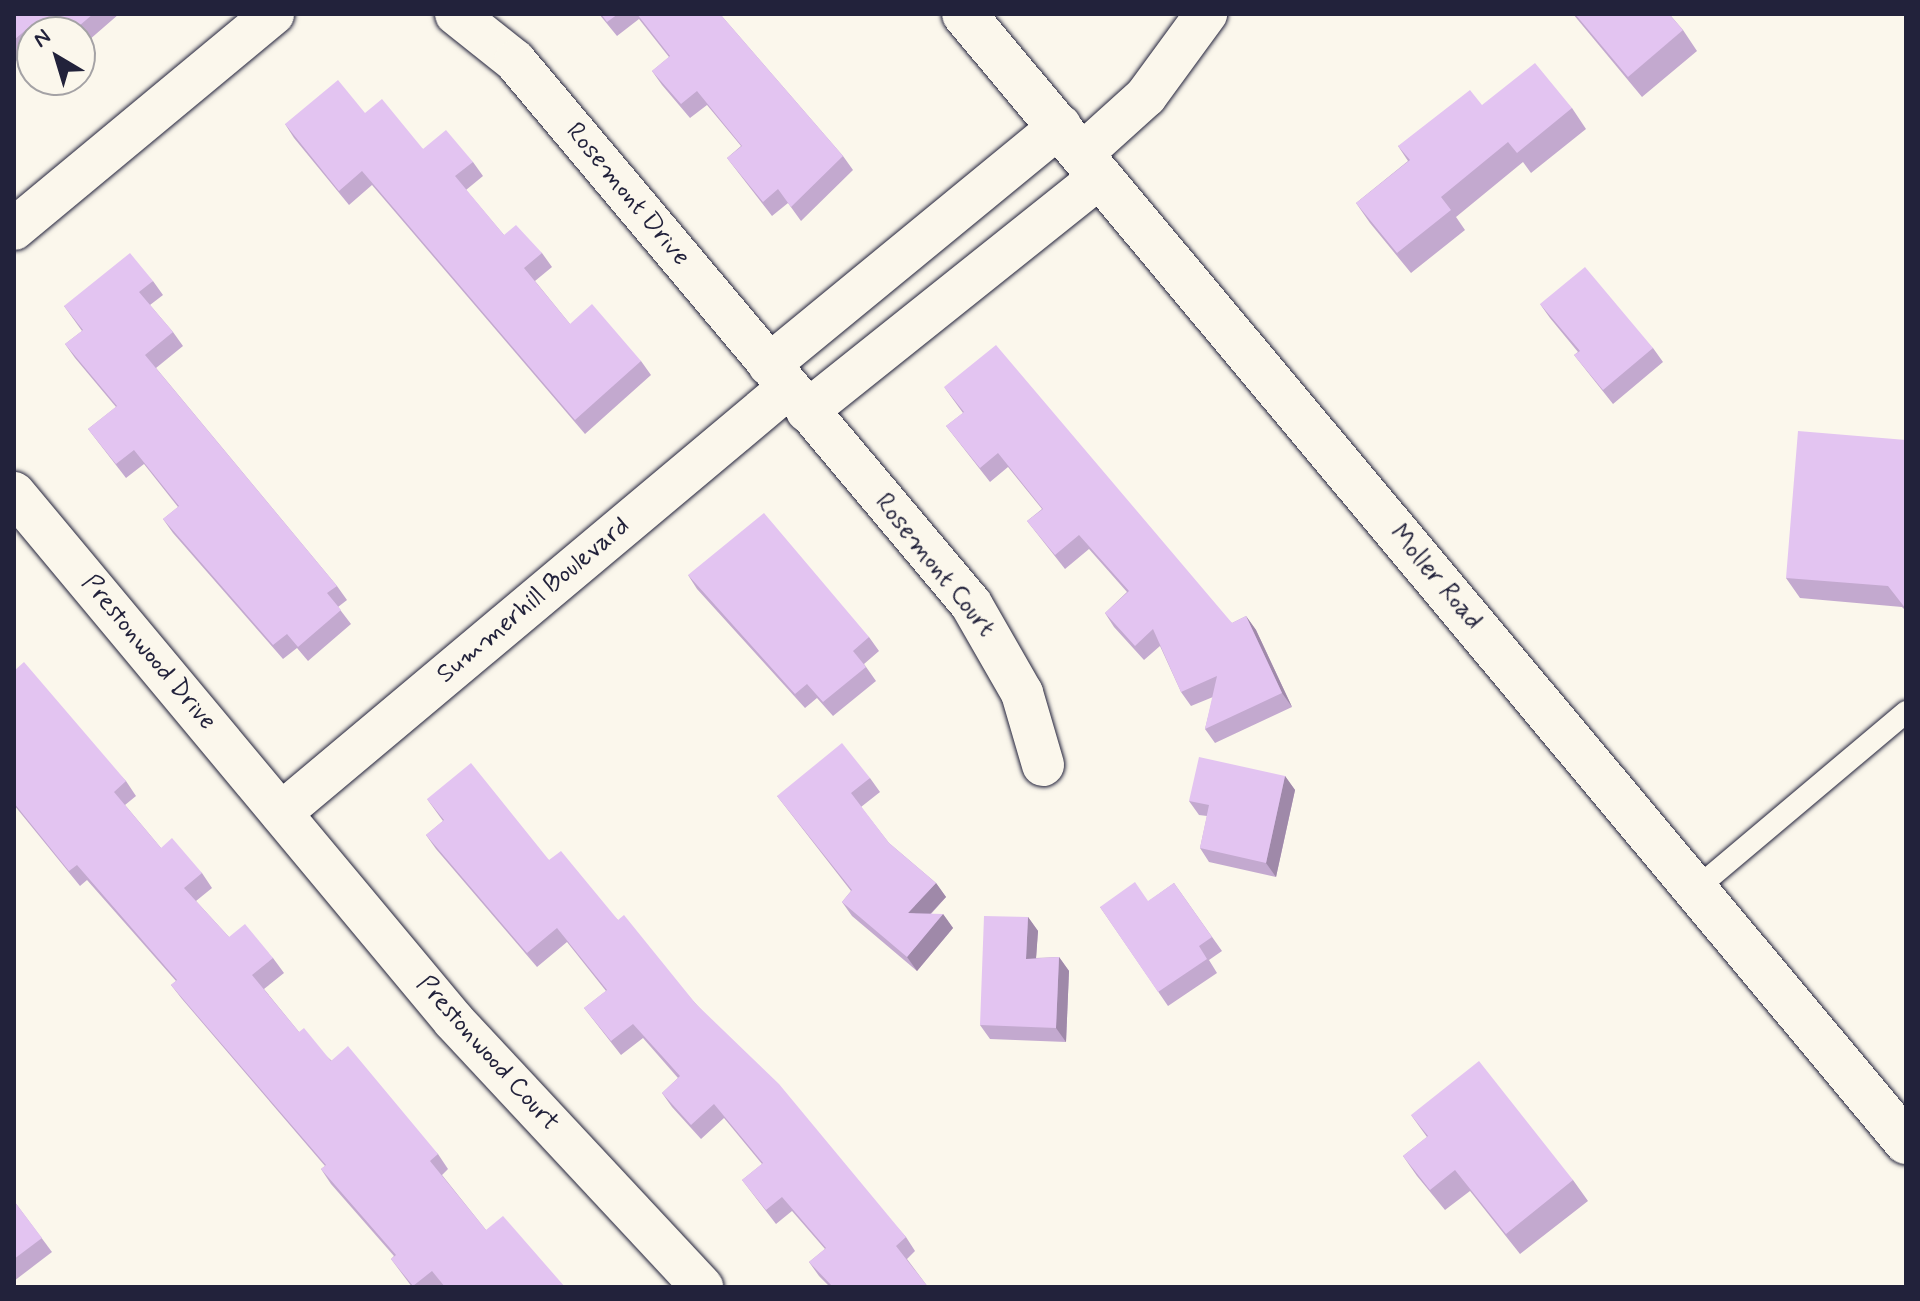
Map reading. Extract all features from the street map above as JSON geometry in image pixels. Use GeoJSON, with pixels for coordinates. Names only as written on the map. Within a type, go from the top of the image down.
{"type":"FeatureCollection","features":[{"type":"Feature","properties":{"kind":"street","name":"Rosemont Drive"},"geometry":{"type":"LineString","coordinates":[[456,14],[515,61],[788,388]]}},
{"type":"Feature","properties":{"kind":"street","name":"Moller Road"},"geometry":{"type":"LineString","coordinates":[[964,14],[1906,1142]]}},
{"type":"Feature","properties":{"kind":"street"},"geometry":{"type":"LineString","coordinates":[[1081,152],[1146,96],[1206,14]]}},
{"type":"Feature","properties":{"kind":"street"},"geometry":{"type":"LineString","coordinates":[[14,229],[256,25]]}},
{"type":"Feature","properties":{"kind":"street","name":"Summerhill Boulevard"},"geometry":{"type":"LineString","coordinates":[[788,388],[1081,152]]}},
{"type":"Feature","properties":{"kind":"street","name":"Summerhill Boulevard"},"geometry":{"type":"LineString","coordinates":[[281,813],[788,388],[1081,152]]}},
{"type":"Feature","properties":{"kind":"street","name":"Rosemont Court"},"geometry":{"type":"LineString","coordinates":[[788,388],[980,616],[1022,693],[1043,765]]}},
{"type":"Feature","properties":{"kind":"street","name":"Prestonwood Drive"},"geometry":{"type":"LineString","coordinates":[[14,493],[281,813]]}},
{"type":"Feature","properties":{"kind":"street","name":"Prestonwood Court"},"geometry":{"type":"LineString","coordinates":[[281,813],[464,1033],[702,1287]]}},
{"type":"Feature","properties":{"kind":"lane"},"geometry":{"type":"LineString","coordinates":[[1697,888],[1906,712]]}},
{"type":"Feature","properties":{"kind":"building"},"geometry":{"type":"Polygon","coordinates":[[[14,14],[93,14],[16,16],[14,40],[14,14]]]}},
{"type":"Feature","properties":{"kind":"building"},"geometry":{"type":"Polygon","coordinates":[[[601,14],[618,14],[607,22],[601,14]]]}},
{"type":"Feature","properties":{"kind":"building"},"geometry":{"type":"Polygon","coordinates":[[[637,14],[720,14],[843,156],[791,207],[778,189],[763,202],[727,158],[742,146],[697,91],[681,104],[652,71],[670,56],[637,14]]]}},
{"type":"Feature","properties":{"kind":"building"},"geometry":{"type":"Polygon","coordinates":[[[1575,14],[1669,14],[1683,30],[1628,77],[1575,14]]]}},
{"type":"Feature","properties":{"kind":"building"},"geometry":{"type":"Polygon","coordinates":[[[1535,63],[1572,108],[1517,153],[1508,142],[1441,197],[1451,210],[1397,253],[1356,203],[1410,160],[1398,146],[1470,90],[1482,105],[1535,63]]]}},
{"type":"Feature","properties":{"kind":"building"},"geometry":{"type":"Polygon","coordinates":[[[338,80],[365,113],[382,99],[423,149],[446,130],[473,162],[455,176],[504,235],[516,225],[542,253],[524,268],[570,324],[592,304],[641,361],[575,420],[362,171],[339,191],[285,124],[338,80]]]}},
{"type":"Feature","properties":{"kind":"building"},"geometry":{"type":"Polygon","coordinates":[[[130,253],[153,281],[139,292],[173,332],[145,355],[337,586],[327,593],[341,610],[298,647],[287,634],[273,645],[163,519],[179,506],[134,450],[116,464],[88,429],[117,406],[65,344],[83,330],[64,306],[130,253]]]}},
{"type":"Feature","properties":{"kind":"building"},"geometry":{"type":"Polygon","coordinates":[[[1585,267],[1653,348],[1603,390],[1574,355],[1580,351],[1540,304],[1585,267]]]}},
{"type":"Feature","properties":{"kind":"building"},"geometry":{"type":"Polygon","coordinates":[[[996,345],[1232,623],[1246,616],[1282,693],[1205,729],[1217,676],[1181,692],[1153,629],[1135,646],[1105,613],[1129,591],[1079,535],[1055,555],[1027,521],[1043,509],[998,453],[980,468],[946,426],[964,412],[944,387],[996,345]]]}},
{"type":"Feature","properties":{"kind":"building"},"geometry":{"type":"Polygon","coordinates":[[[1798,431],[1906,440],[1906,609],[1888,586],[1786,578],[1798,431]]]}},
{"type":"Feature","properties":{"kind":"building"},"geometry":{"type":"Polygon","coordinates":[[[764,513],[869,637],[853,651],[866,667],[823,702],[807,684],[795,694],[688,575],[764,513]]]}},
{"type":"Feature","properties":{"kind":"building"},"geometry":{"type":"Polygon","coordinates":[[[24,662],[126,781],[114,792],[161,848],[172,838],[202,873],[184,888],[229,937],[245,924],[273,958],[252,975],[299,1032],[304,1028],[331,1061],[348,1046],[438,1154],[430,1161],[486,1230],[503,1216],[565,1287],[445,1287],[432,1271],[413,1286],[391,1259],[396,1255],[321,1169],[326,1165],[171,985],[177,980],[77,865],[69,871],[14,803],[14,671],[24,662]]]}},
{"type":"Feature","properties":{"kind":"building"},"geometry":{"type":"Polygon","coordinates":[[[842,743],[870,778],[851,793],[889,843],[936,883],[908,913],[943,914],[907,957],[842,902],[852,890],[777,796],[842,743]]]}},
{"type":"Feature","properties":{"kind":"building"},"geometry":{"type":"Polygon","coordinates":[[[1199,757],[1285,776],[1266,863],[1200,848],[1209,805],[1189,801],[1199,757]]]}},
{"type":"Feature","properties":{"kind":"building"},"geometry":{"type":"Polygon","coordinates":[[[471,763],[549,860],[561,851],[618,920],[624,915],[696,1004],[779,1084],[906,1237],[896,1246],[928,1287],[833,1287],[809,1262],[826,1248],[782,1197],[766,1210],[742,1180],[763,1163],[714,1104],[691,1125],[662,1093],[680,1076],[633,1024],[611,1041],[584,1008],[607,990],[557,928],[527,953],[426,835],[444,820],[427,799],[471,763]]]}},
{"type":"Feature","properties":{"kind":"building"},"geometry":{"type":"Polygon","coordinates":[[[1135,882],[1148,901],[1174,883],[1212,937],[1199,946],[1207,959],[1158,992],[1100,907],[1135,882]]]}},
{"type":"Feature","properties":{"kind":"building"},"geometry":{"type":"Polygon","coordinates":[[[984,916],[1028,917],[1026,959],[1059,957],[1056,1028],[980,1025],[984,916]]]}},
{"type":"Feature","properties":{"kind":"building"},"geometry":{"type":"Polygon","coordinates":[[[1479,1061],[1573,1180],[1506,1234],[1455,1170],[1430,1190],[1403,1156],[1428,1136],[1411,1115],[1479,1061]]]}},
{"type":"Feature","properties":{"kind":"building"},"geometry":{"type":"Polygon","coordinates":[[[14,1201],[42,1238],[14,1259],[14,1201]]]}}]}
